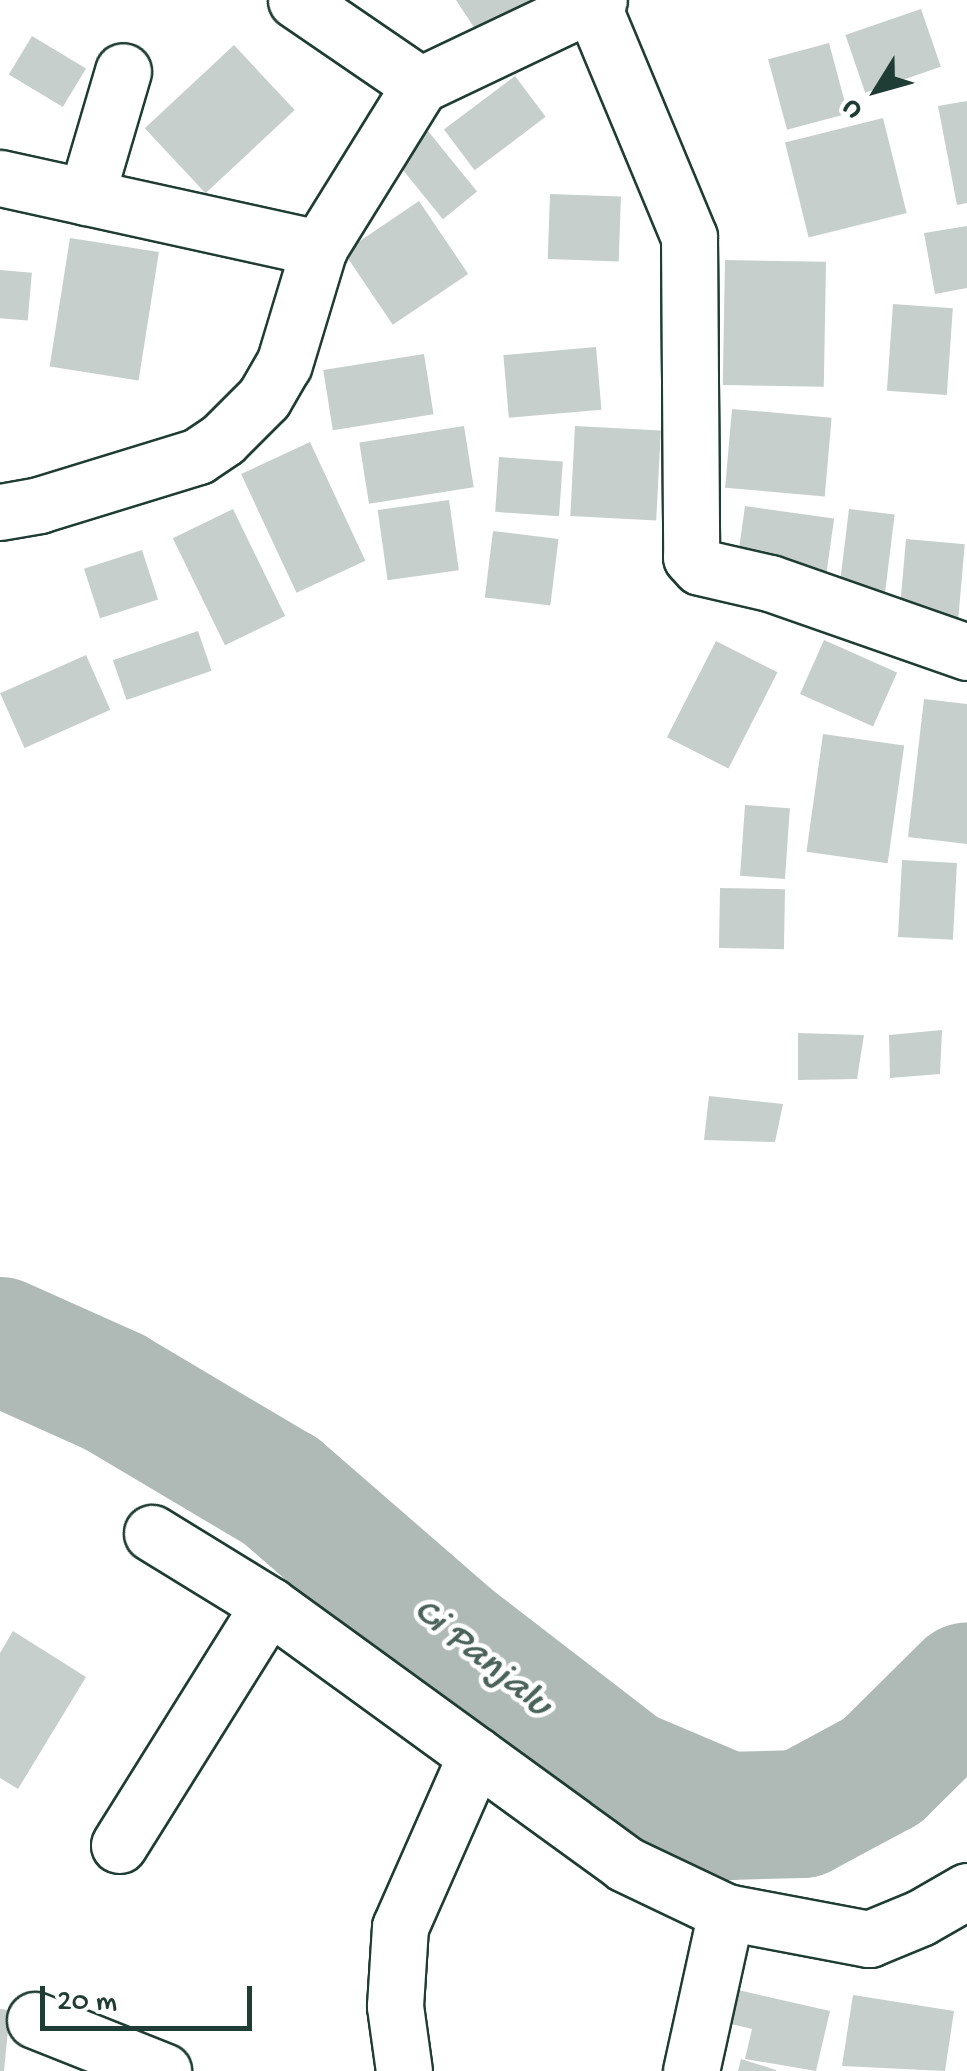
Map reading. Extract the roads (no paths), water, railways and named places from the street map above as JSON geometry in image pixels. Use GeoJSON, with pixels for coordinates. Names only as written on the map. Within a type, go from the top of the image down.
{"type":"FeatureCollection","features":[{"type":"Feature","properties":{"kind":"street"},"geometry":{"type":"LineString","coordinates":[[296,0],[420,84]]}},
{"type":"Feature","properties":{"kind":"street"},"geometry":{"type":"LineString","coordinates":[[0,512],[38,505],[198,456],[223,439],[264,398],[284,364],[319,248],[420,84],[596,2],[689,237],[691,557],[700,567],[770,582],[967,652]]}},
{"type":"Feature","properties":{"kind":"street"},"geometry":{"type":"LineString","coordinates":[[86,197],[123,71]]}},
{"type":"Feature","properties":{"kind":"street"},"geometry":{"type":"LineString","coordinates":[[0,178],[319,248]]}},
{"type":"Feature","properties":{"kind":"street"},"geometry":{"type":"LineString","coordinates":[[152,1533],[269,1606],[625,1864],[726,1912],[869,1939],[967,1891]]}},
{"type":"Feature","properties":{"kind":"street"},"geometry":{"type":"LineString","coordinates":[[118,1845],[269,1606]]}},
{"type":"Feature","properties":{"kind":"street"},"geometry":{"type":"LineString","coordinates":[[404,2071],[396,2006],[400,1927],[476,1756]]}},
{"type":"Feature","properties":{"kind":"street"},"geometry":{"type":"LineString","coordinates":[[691,2071],[726,1912]]}},
{"type":"Feature","properties":{"kind":"street"},"geometry":{"type":"LineString","coordinates":[[36,2020],[164,2071]]}},
{"type":"Feature","properties":{"kind":"waterway","name":"Ci Panjalu"},"geometry":{"type":"LineString","coordinates":[[0,1341],[114,1392],[281,1491],[455,1642],[625,1773],[727,1816],[802,1814],[882,1771],[967,1687]]}}]}
